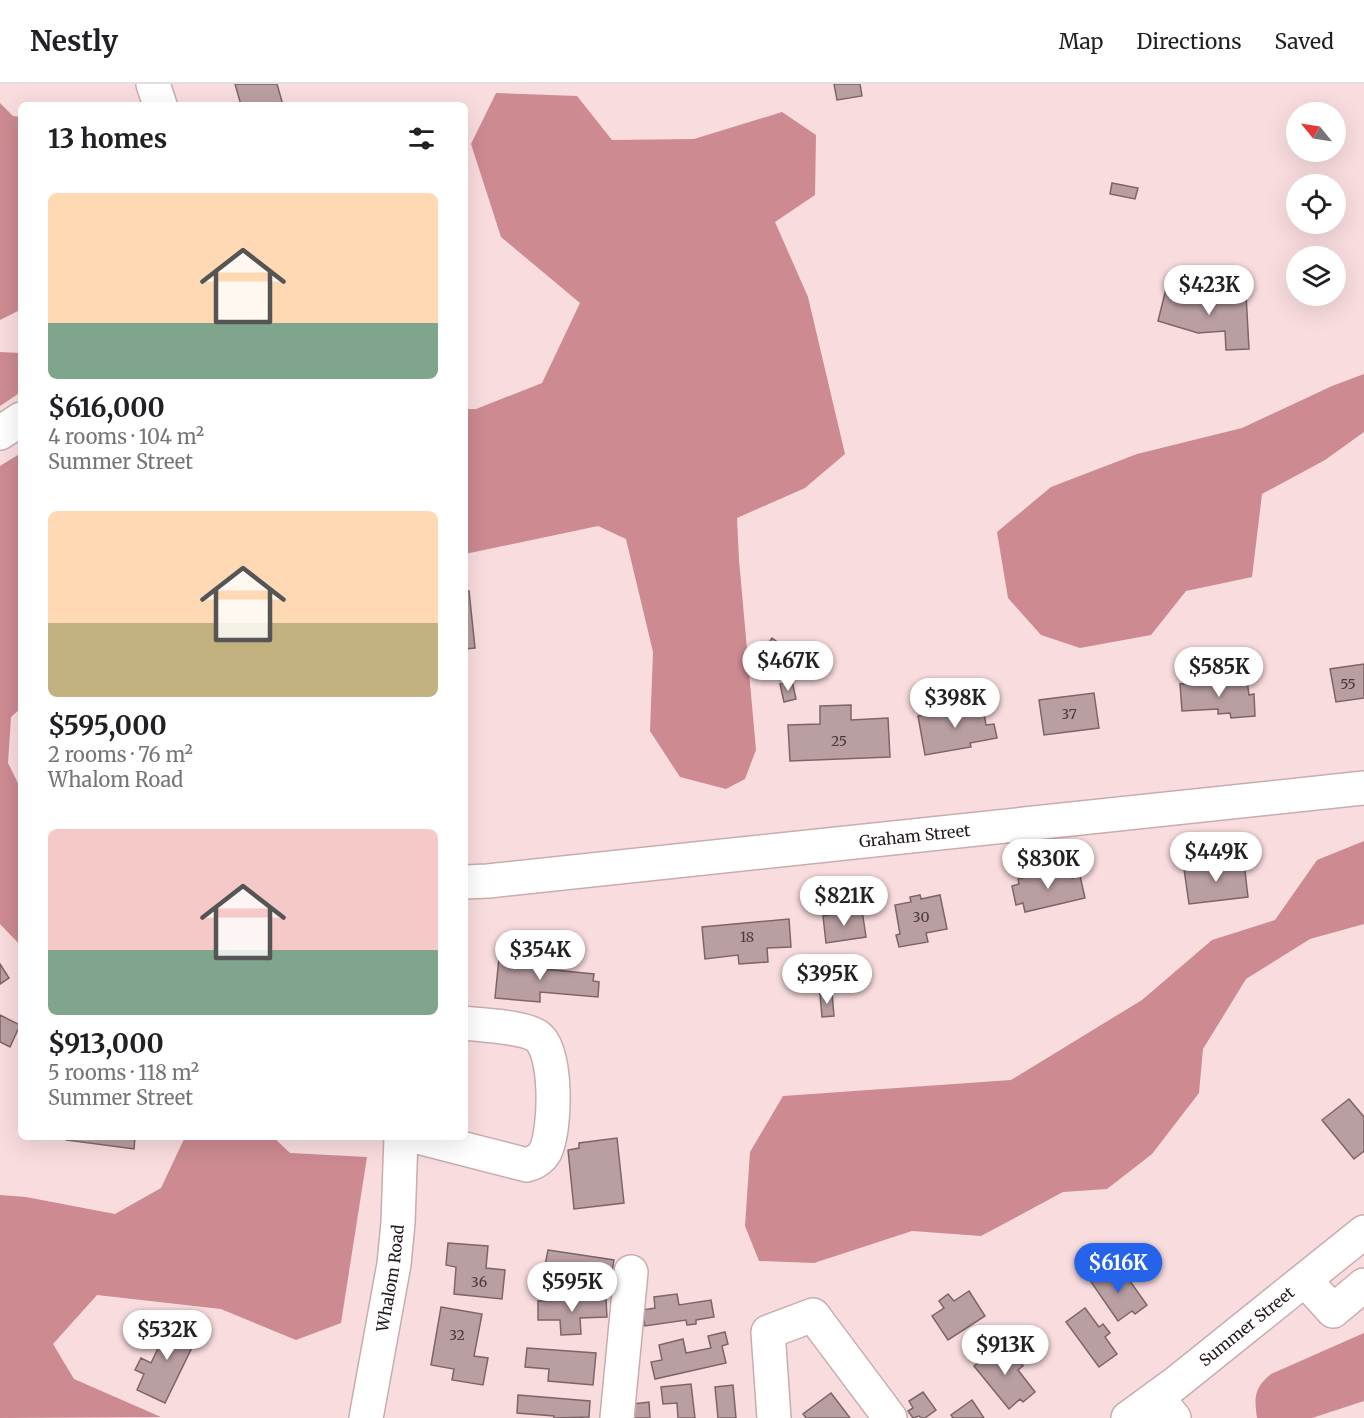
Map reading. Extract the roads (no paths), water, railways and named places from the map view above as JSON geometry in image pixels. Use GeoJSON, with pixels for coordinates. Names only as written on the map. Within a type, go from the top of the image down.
{"type":"FeatureCollection","features":[{"type":"Feature","properties":{"kind":"street"},"geometry":{"type":"LineString","coordinates":[[153,84],[159,102]]}},
{"type":"Feature","properties":{"kind":"street"},"geometry":{"type":"LineString","coordinates":[[0,433],[18,421]]}},
{"type":"Feature","properties":{"kind":"street","name":"Graham Street"},"geometry":{"type":"LineString","coordinates":[[468,882],[1364,788]]}},
{"type":"Feature","properties":{"kind":"street"},"geometry":{"type":"LineString","coordinates":[[430,1140],[527,1164],[535,1162],[545,1152],[552,1124],[552,1076],[548,1054],[540,1038],[526,1031],[468,1023]]}},
{"type":"Feature","properties":{"kind":"street","name":"Whalom Road"},"geometry":{"type":"LineString","coordinates":[[366,1418],[394,1264],[401,1140]]}},
{"type":"Feature","properties":{"kind":"street","name":"Summer Street"},"geometry":{"type":"LineString","coordinates":[[1128,1418],[1166,1407],[1305,1280],[1364,1232]]}},
{"type":"Feature","properties":{"kind":"street"},"geometry":{"type":"LineString","coordinates":[[617,1418],[631,1272]]}},
{"type":"Feature","properties":{"kind":"street"},"geometry":{"type":"LineString","coordinates":[[1305,1280],[1349,1307],[1364,1285]]}},
{"type":"Feature","properties":{"kind":"street"},"geometry":{"type":"LineString","coordinates":[[774,1418],[768,1332],[813,1315],[890,1418]]}}]}
